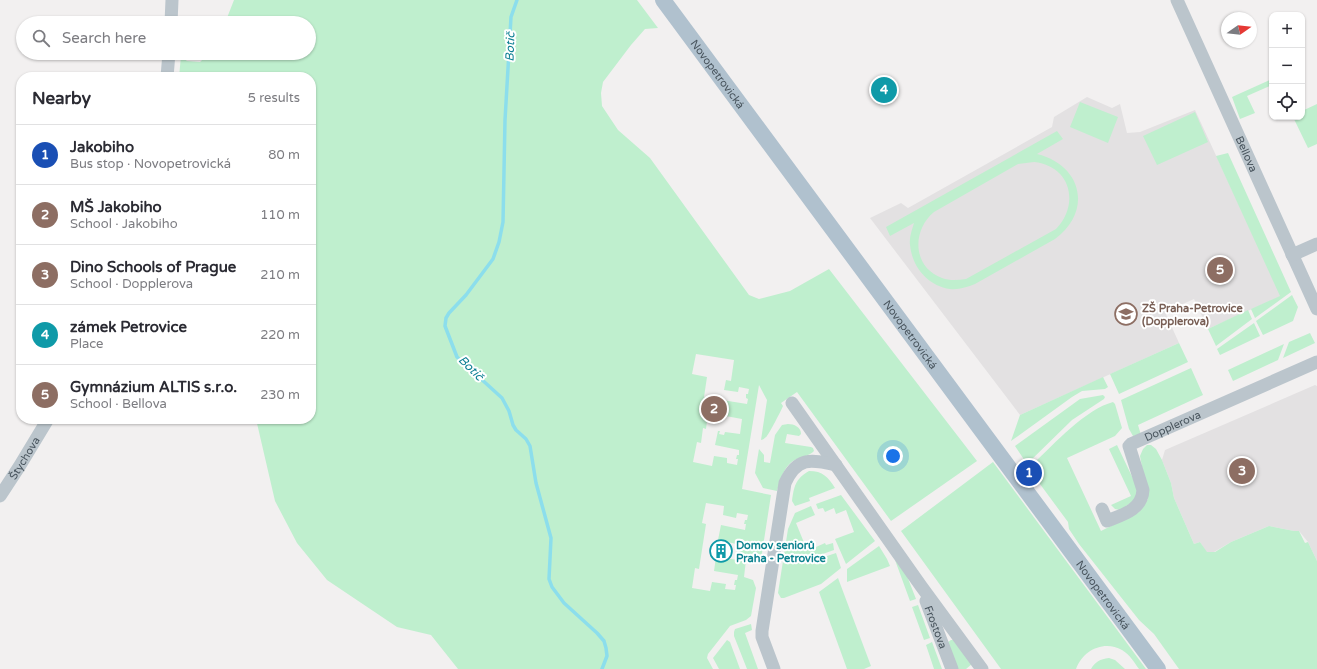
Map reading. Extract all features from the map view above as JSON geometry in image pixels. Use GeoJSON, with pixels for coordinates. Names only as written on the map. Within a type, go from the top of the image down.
{"type":"FeatureCollection","features":[{"type":"Feature","properties":{"kind":"main road","name":"Novopetrovická"},"geometry":{"type":"LineString","coordinates":[[665,1],[1158,669]]}},
{"type":"Feature","properties":{"kind":"street"},"geometry":{"type":"LineString","coordinates":[[171,16],[172,0]]}},
{"type":"Feature","properties":{"kind":"street","name":"Bellova"},"geometry":{"type":"LineString","coordinates":[[1177,0],[1317,309]]}},
{"type":"Feature","properties":{"kind":"street"},"geometry":{"type":"LineString","coordinates":[[167,72],[168,60]]}},
{"type":"Feature","properties":{"kind":"street"},"geometry":{"type":"LineString","coordinates":[[1292,255],[1317,244]]}},
{"type":"Feature","properties":{"kind":"street","name":"Dopplerova"},"geometry":{"type":"LineString","coordinates":[[1102,509],[1107,521],[1128,513],[1137,506],[1143,497],[1143,490],[1129,446],[1131,444],[1317,362]]}},
{"type":"Feature","properties":{"kind":"street"},"geometry":{"type":"LineString","coordinates":[[792,403],[921,586],[982,669]]}},
{"type":"Feature","properties":{"kind":"street","name":"Štychova"},"geometry":{"type":"LineString","coordinates":[[0,496],[45,424]]}},
{"type":"Feature","properties":{"kind":"street"},"geometry":{"type":"LineString","coordinates":[[774,669],[762,636],[762,631],[785,483],[790,472],[803,463],[818,460],[836,465]]}},
{"type":"Feature","properties":{"kind":"street","name":"Frostova"},"geometry":{"type":"LineString","coordinates":[[921,586],[952,669]]}},
{"type":"Feature","properties":{"kind":"shaded area"},"geometry":{"type":"Polygon","coordinates":[[[1087,97],[1112,108],[1120,104],[1127,133],[1140,132],[1195,110],[1281,296],[1208,329],[1194,299],[1165,312],[1179,343],[1020,415],[870,218],[901,203],[908,208],[1052,127],[1054,117],[1087,97]]]}},
{"type":"Feature","properties":{"kind":"shaded area"},"geometry":{"type":"Polygon","coordinates":[[[1315,385],[1317,386],[1317,561],[1308,542],[1299,531],[1269,526],[1231,542],[1214,552],[1207,553],[1200,542],[1194,544],[1174,498],[1171,483],[1162,460],[1165,450],[1315,385]]]}},
{"type":"Feature","properties":{"kind":"green space"},"geometry":{"type":"Polygon","coordinates":[[[234,0],[637,0],[658,28],[645,29],[603,82],[601,93],[602,106],[618,130],[650,158],[749,295],[759,299],[790,291],[829,269],[977,461],[891,521],[797,392],[781,403],[783,406],[773,426],[767,436],[761,440],[767,400],[759,385],[742,489],[771,495],[762,553],[757,558],[746,560],[744,577],[753,580],[756,588],[751,616],[746,620],[730,626],[708,654],[707,658],[713,669],[458,669],[431,635],[397,627],[327,580],[297,543],[275,501],[257,424],[316,424],[316,72],[179,72],[181,60],[200,62],[202,60],[316,60],[316,16],[228,16],[234,0]],[[696,354],[692,374],[707,377],[704,397],[708,398],[705,412],[708,413],[706,429],[703,428],[701,443],[697,442],[693,462],[712,466],[714,456],[727,458],[727,463],[737,465],[738,459],[736,459],[737,455],[739,455],[739,450],[715,445],[718,431],[720,431],[719,434],[724,435],[725,432],[740,434],[742,419],[720,415],[722,400],[747,404],[748,399],[746,398],[746,394],[748,394],[749,389],[739,387],[738,392],[724,390],[726,380],[731,381],[734,360],[696,354]],[[706,503],[702,523],[706,524],[699,569],[695,568],[692,588],[710,591],[712,582],[726,584],[725,589],[735,590],[735,580],[737,580],[738,575],[714,571],[716,557],[719,557],[718,560],[723,561],[724,558],[738,560],[741,545],[718,540],[721,525],[745,530],[746,524],[744,524],[748,515],[737,513],[736,518],[723,515],[724,506],[706,503]]]}},
{"type":"Feature","properties":{"kind":"green space"},"geometry":{"type":"Polygon","coordinates":[[[1269,80],[1269,86],[1247,96],[1255,113],[1240,119],[1232,97],[1269,80]]]}},
{"type":"Feature","properties":{"kind":"green space"},"geometry":{"type":"Polygon","coordinates":[[[1080,102],[1118,117],[1108,143],[1070,127],[1080,102]]]}},
{"type":"Feature","properties":{"kind":"green space"},"geometry":{"type":"Polygon","coordinates":[[[1317,104],[1317,144],[1308,148],[1294,120],[1305,120],[1305,110],[1317,104]]]}},
{"type":"Feature","properties":{"kind":"green space"},"geometry":{"type":"Polygon","coordinates":[[[1195,112],[1208,142],[1157,165],[1143,136],[1195,112]]]}},
{"type":"Feature","properties":{"kind":"green space"},"geometry":{"type":"Polygon","coordinates":[[[1057,131],[1063,139],[1037,154],[1052,160],[1064,168],[1072,178],[1077,190],[1078,203],[1075,215],[1067,228],[1055,239],[975,284],[963,288],[950,289],[928,280],[918,268],[911,253],[910,239],[914,223],[890,236],[886,227],[1057,131]],[[1034,162],[1018,164],[934,212],[922,228],[919,238],[918,248],[920,257],[925,266],[932,273],[945,279],[966,279],[1056,229],[1068,209],[1068,188],[1064,178],[1047,165],[1034,162]]]}},
{"type":"Feature","properties":{"kind":"green space"},"geometry":{"type":"Polygon","coordinates":[[[1228,153],[1291,292],[1255,318],[1251,309],[1280,296],[1216,156],[1228,153]]]}},
{"type":"Feature","properties":{"kind":"green space"},"geometry":{"type":"Polygon","coordinates":[[[1292,295],[1298,307],[1293,321],[1263,335],[1256,321],[1292,295]]]}},
{"type":"Feature","properties":{"kind":"green space"},"geometry":{"type":"Polygon","coordinates":[[[1248,310],[1252,319],[1216,346],[1208,329],[1248,310]]]}},
{"type":"Feature","properties":{"kind":"green space"},"geometry":{"type":"Polygon","coordinates":[[[1254,323],[1260,336],[1220,355],[1217,349],[1254,323]]]}},
{"type":"Feature","properties":{"kind":"green space"},"geometry":{"type":"Polygon","coordinates":[[[1310,333],[1315,343],[1283,358],[1289,342],[1310,333]]]}},
{"type":"Feature","properties":{"kind":"green space"},"geometry":{"type":"Polygon","coordinates":[[[1179,343],[1188,362],[1119,394],[1110,374],[1179,343]]]}},
{"type":"Feature","properties":{"kind":"green space"},"geometry":{"type":"Polygon","coordinates":[[[1284,344],[1278,360],[1233,381],[1228,370],[1284,344]]]}},
{"type":"Feature","properties":{"kind":"green space"},"geometry":{"type":"Polygon","coordinates":[[[1191,368],[1203,395],[1138,425],[1141,435],[1133,436],[1129,429],[1121,400],[1191,368]]]}},
{"type":"Feature","properties":{"kind":"green space"},"geometry":{"type":"Polygon","coordinates":[[[1103,377],[1108,387],[1105,389],[1082,391],[1011,441],[1020,415],[1103,377]]]}},
{"type":"Feature","properties":{"kind":"green space"},"geometry":{"type":"Polygon","coordinates":[[[1103,395],[1105,397],[1104,399],[1072,420],[1027,464],[1015,446],[1080,399],[1103,395]]]}},
{"type":"Feature","properties":{"kind":"green space"},"geometry":{"type":"Polygon","coordinates":[[[1113,402],[1115,404],[1122,428],[1115,436],[1067,458],[1101,531],[1139,512],[1148,499],[1140,456],[1143,449],[1147,445],[1151,445],[1156,449],[1162,460],[1171,483],[1174,498],[1194,544],[1200,542],[1207,552],[1215,552],[1231,542],[1269,526],[1299,531],[1305,543],[1308,542],[1317,561],[1317,669],[1179,669],[1154,634],[1139,620],[1079,544],[1069,529],[1068,522],[1037,480],[1039,478],[1032,467],[1034,463],[1051,446],[1081,419],[1113,402]]]}},
{"type":"Feature","properties":{"kind":"green space"},"geometry":{"type":"Polygon","coordinates":[[[788,424],[797,426],[800,429],[801,434],[799,436],[787,434],[785,443],[811,447],[814,451],[789,464],[784,472],[777,491],[763,488],[755,473],[759,449],[764,455],[764,462],[770,463],[775,435],[782,425],[788,424]]]}},
{"type":"Feature","properties":{"kind":"green space"},"geometry":{"type":"Polygon","coordinates":[[[1117,445],[1137,487],[1137,499],[1120,510],[1115,509],[1111,505],[1131,496],[1109,449],[1117,445]]]}},
{"type":"Feature","properties":{"kind":"green space"},"geometry":{"type":"Polygon","coordinates":[[[993,462],[1146,669],[1139,669],[1130,656],[1122,650],[1108,646],[1089,652],[1079,662],[1076,669],[1001,669],[901,531],[993,462]]]}},
{"type":"Feature","properties":{"kind":"green space"},"geometry":{"type":"Polygon","coordinates":[[[809,471],[822,473],[835,488],[809,498],[810,501],[795,506],[792,501],[796,484],[804,474],[809,471]]]}},
{"type":"Feature","properties":{"kind":"green space"},"geometry":{"type":"Polygon","coordinates":[[[841,495],[875,541],[846,564],[835,539],[854,532],[846,510],[836,514],[834,508],[825,512],[823,508],[818,509],[816,504],[841,495]]]}},
{"type":"Feature","properties":{"kind":"green space"},"geometry":{"type":"Polygon","coordinates":[[[811,506],[815,515],[796,523],[805,545],[814,541],[816,547],[825,543],[826,545],[833,543],[834,550],[817,556],[818,559],[836,553],[841,568],[821,584],[781,598],[778,593],[788,529],[795,513],[811,506]]]}},
{"type":"Feature","properties":{"kind":"green space"},"geometry":{"type":"Polygon","coordinates":[[[879,546],[890,566],[847,582],[847,569],[879,546]]]}},
{"type":"Feature","properties":{"kind":"green space"},"geometry":{"type":"Polygon","coordinates":[[[895,560],[907,576],[916,599],[910,601],[895,560]]]}},
{"type":"Feature","properties":{"kind":"green space"},"geometry":{"type":"Polygon","coordinates":[[[838,578],[871,666],[864,669],[847,669],[819,592],[838,578]]]}},
{"type":"Feature","properties":{"kind":"green space"},"geometry":{"type":"Polygon","coordinates":[[[918,605],[930,638],[924,640],[912,607],[918,605]]]}},
{"type":"Feature","properties":{"kind":"green space"},"geometry":{"type":"Polygon","coordinates":[[[751,624],[752,630],[745,633],[758,669],[747,669],[734,636],[735,629],[751,624]]]}},
{"type":"Feature","properties":{"kind":"green space"},"geometry":{"type":"Polygon","coordinates":[[[727,640],[730,642],[740,669],[719,669],[713,658],[727,640]]]}},
{"type":"Feature","properties":{"kind":"green space"},"geometry":{"type":"Polygon","coordinates":[[[953,640],[972,664],[966,669],[955,669],[948,642],[953,640]]]}},
{"type":"Feature","properties":{"kind":"green space"},"geometry":{"type":"Polygon","coordinates":[[[932,642],[942,669],[934,669],[926,645],[932,642]]]}},
{"type":"Feature","properties":{"kind":"green space"},"geometry":{"type":"Polygon","coordinates":[[[1109,658],[1115,660],[1125,669],[1091,669],[1098,661],[1109,658]]]}},
{"type":"Feature","properties":{"kind":"waterway","name":"Botič"},"geometry":{"type":"LineString","coordinates":[[517,0],[511,17],[505,120],[503,222],[499,242],[493,259],[466,295],[449,313],[446,318],[445,326],[457,357],[502,398],[509,411],[513,425],[516,430],[526,439],[530,446],[536,483],[551,538],[549,579],[552,587],[564,603],[604,641],[607,656],[602,669]]}},
{"type":"Feature","properties":{"kind":"place","name":"zámek Petrovice"},"geometry":{"type":"Point","coordinates":[884,90]}},
{"type":"Feature","properties":{"kind":"place","name":"Gymnázium ALTIS s.r.o."},"geometry":{"type":"Point","coordinates":[1220,270]}},
{"type":"Feature","properties":{"kind":"place","name":"ZŠ Praha-Petrovice (Dopplerova)"},"geometry":{"type":"Point","coordinates":[1126,314]}},
{"type":"Feature","properties":{"kind":"place","name":"MŠ Jakobiho"},"geometry":{"type":"Point","coordinates":[714,409]}},
{"type":"Feature","properties":{"kind":"place","name":"Dino Schools of Prague"},"geometry":{"type":"Point","coordinates":[1242,471]}},
{"type":"Feature","properties":{"kind":"place","name":"Jakobiho"},"geometry":{"type":"Point","coordinates":[1029,473]}},
{"type":"Feature","properties":{"kind":"place","name":"Domov seniorů Praha - Petrovice"},"geometry":{"type":"Point","coordinates":[721,551]}}]}
